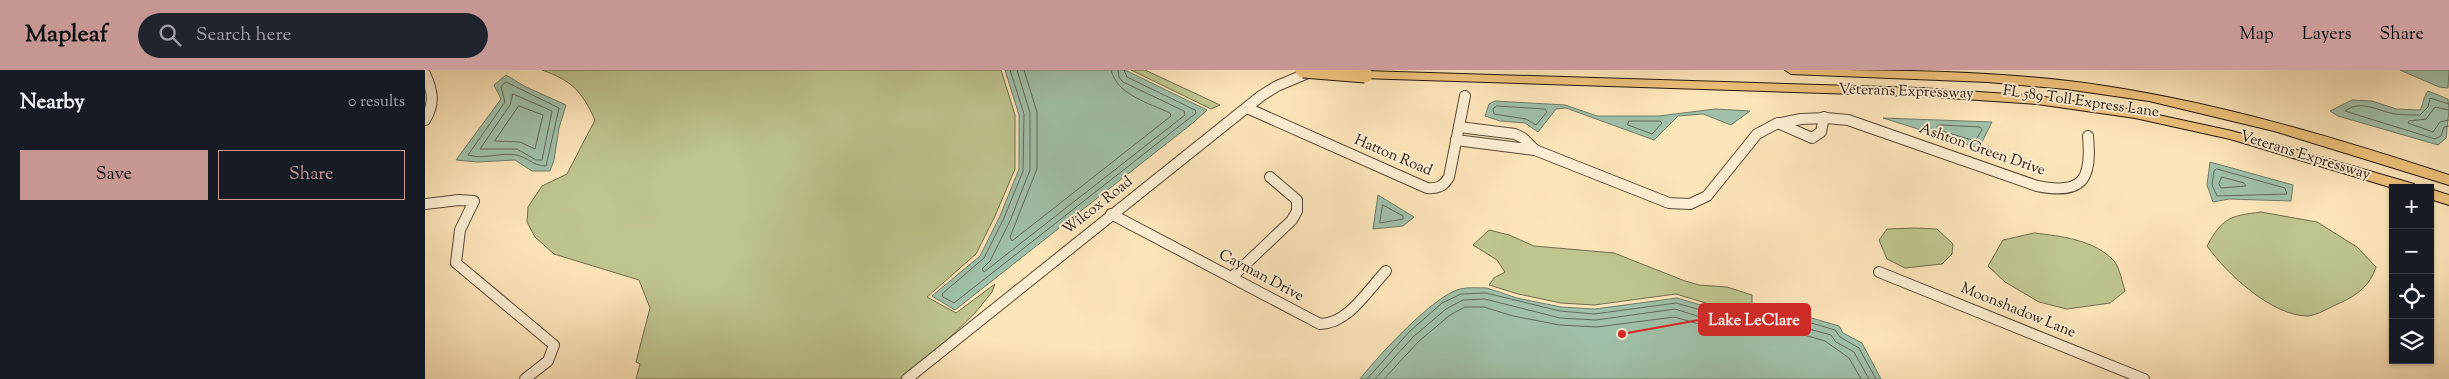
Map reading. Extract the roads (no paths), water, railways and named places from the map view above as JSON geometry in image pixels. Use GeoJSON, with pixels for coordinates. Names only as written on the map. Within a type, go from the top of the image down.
{"type":"FeatureCollection","features":[{"type":"Feature","properties":{"kind":"highway","name":"Veterans Expressway"},"geometry":{"type":"LineString","coordinates":[[1303,70],[1920,92],[2037,100],[2135,114],[2232,134],[2396,184]]}},
{"type":"Feature","properties":{"kind":"highway","name":"Veterans Expressway"},"geometry":{"type":"LineString","coordinates":[[1791,70],[1981,77],[2105,90],[2187,105],[2268,124],[2449,180]]}},
{"type":"Feature","properties":{"kind":"highway","name":"FL 589 Toll Express Lane"},"geometry":{"type":"LineString","coordinates":[[1373,72],[1969,89],[2065,98],[2134,108],[2235,130],[2342,161],[2407,184]]}},
{"type":"Feature","properties":{"kind":"highway"},"geometry":{"type":"LineString","coordinates":[[2434,195],[2449,200]]}},
{"type":"Feature","properties":{"kind":"street","name":"Wilcox Road"},"geometry":{"type":"LineString","coordinates":[[907,379],[1111,214],[1247,108],[1277,86],[1316,70]]}},
{"type":"Feature","properties":{"kind":"street"},"geometry":{"type":"LineString","coordinates":[[425,74],[433,88],[434,102],[425,120]]}},
{"type":"Feature","properties":{"kind":"street","name":"Hatton Road"},"geometry":{"type":"LineString","coordinates":[[1247,108],[1427,188],[1440,188],[1447,181],[1465,96]]}},
{"type":"Feature","properties":{"kind":"street"},"geometry":{"type":"LineString","coordinates":[[1779,124],[1812,138],[1821,132],[1824,117]]}},
{"type":"Feature","properties":{"kind":"street","name":"Ashton Green Drive"},"geometry":{"type":"LineString","coordinates":[[1457,140],[1494,143],[1535,150],[1661,201],[1675,204],[1690,204],[1707,196],[1757,134],[1766,128],[1779,124],[1824,117],[1856,122],[2037,186],[2055,189],[2076,188],[2082,185],[2087,178],[2091,162],[2088,136]]}},
{"type":"Feature","properties":{"kind":"street","name":"Ashton Green Drive"},"geometry":{"type":"LineString","coordinates":[[1459,126],[1519,135],[1535,150]]}},
{"type":"Feature","properties":{"kind":"street"},"geometry":{"type":"LineString","coordinates":[[1494,143],[1498,132]]}},
{"type":"Feature","properties":{"kind":"street"},"geometry":{"type":"LineString","coordinates":[[1232,277],[1292,220],[1297,211],[1297,200],[1270,177]]}},
{"type":"Feature","properties":{"kind":"street"},"geometry":{"type":"LineString","coordinates":[[425,204],[459,200],[474,201],[464,217],[455,243],[456,263],[554,345],[553,355],[549,361],[525,379]]}},
{"type":"Feature","properties":{"kind":"street","name":"Cayman Drive"},"geometry":{"type":"LineString","coordinates":[[1111,214],[1320,324],[1331,324],[1341,319],[1386,271]]}},
{"type":"Feature","properties":{"kind":"street","name":"Moonshadow Lane"},"geometry":{"type":"LineString","coordinates":[[1879,272],[2144,379]]}},
{"type":"Feature","properties":{"kind":"water"},"geometry":{"type":"Polygon","coordinates":[[[1005,70],[1125,70],[1207,110],[955,310],[932,296],[980,256],[1000,216],[1019,169],[1019,115],[1005,70]]]}},
{"type":"Feature","properties":{"kind":"water"},"geometry":{"type":"Polygon","coordinates":[[[2400,70],[2449,70],[2448,88],[2439,87],[2400,70]]]}},
{"type":"Feature","properties":{"kind":"water"},"geometry":{"type":"Polygon","coordinates":[[[506,75],[526,87],[566,105],[550,171],[532,171],[515,160],[477,162],[456,160],[501,99],[494,85],[506,75]]]}},
{"type":"Feature","properties":{"kind":"water"},"geometry":{"type":"Polygon","coordinates":[[[2428,91],[2448,99],[2449,110],[2446,138],[2438,145],[2338,116],[2330,111],[2352,100],[2372,101],[2396,109],[2420,110],[2428,91]]]}},
{"type":"Feature","properties":{"kind":"water"},"geometry":{"type":"Polygon","coordinates":[[[1495,101],[1565,105],[1597,116],[1659,116],[1715,109],[1750,111],[1731,125],[1703,114],[1678,116],[1654,140],[1566,108],[1556,109],[1538,132],[1525,123],[1500,121],[1485,116],[1489,104],[1495,101]]]}},
{"type":"Feature","properties":{"kind":"water"},"geometry":{"type":"Polygon","coordinates":[[[1883,118],[1992,122],[1979,148],[1883,118]]]}},
{"type":"Feature","properties":{"kind":"water"},"geometry":{"type":"Polygon","coordinates":[[[2210,162],[2293,185],[2291,201],[2229,199],[2213,202],[2207,185],[2210,162]]]}},
{"type":"Feature","properties":{"kind":"water"},"geometry":{"type":"Polygon","coordinates":[[[1378,195],[1414,217],[1403,226],[1373,229],[1378,195]]]}},
{"type":"Feature","properties":{"kind":"water"},"geometry":{"type":"Polygon","coordinates":[[[1487,288],[1517,298],[1561,307],[1595,309],[1677,298],[1711,308],[1752,313],[1781,309],[1839,326],[1843,333],[1862,343],[1881,379],[1360,379],[1392,342],[1421,314],[1436,303],[1460,289],[1487,288]]]}},
{"type":"Feature","properties":{"kind":"place","name":"Lake LeClare"},"geometry":{"type":"Point","coordinates":[1622,334]}}]}
